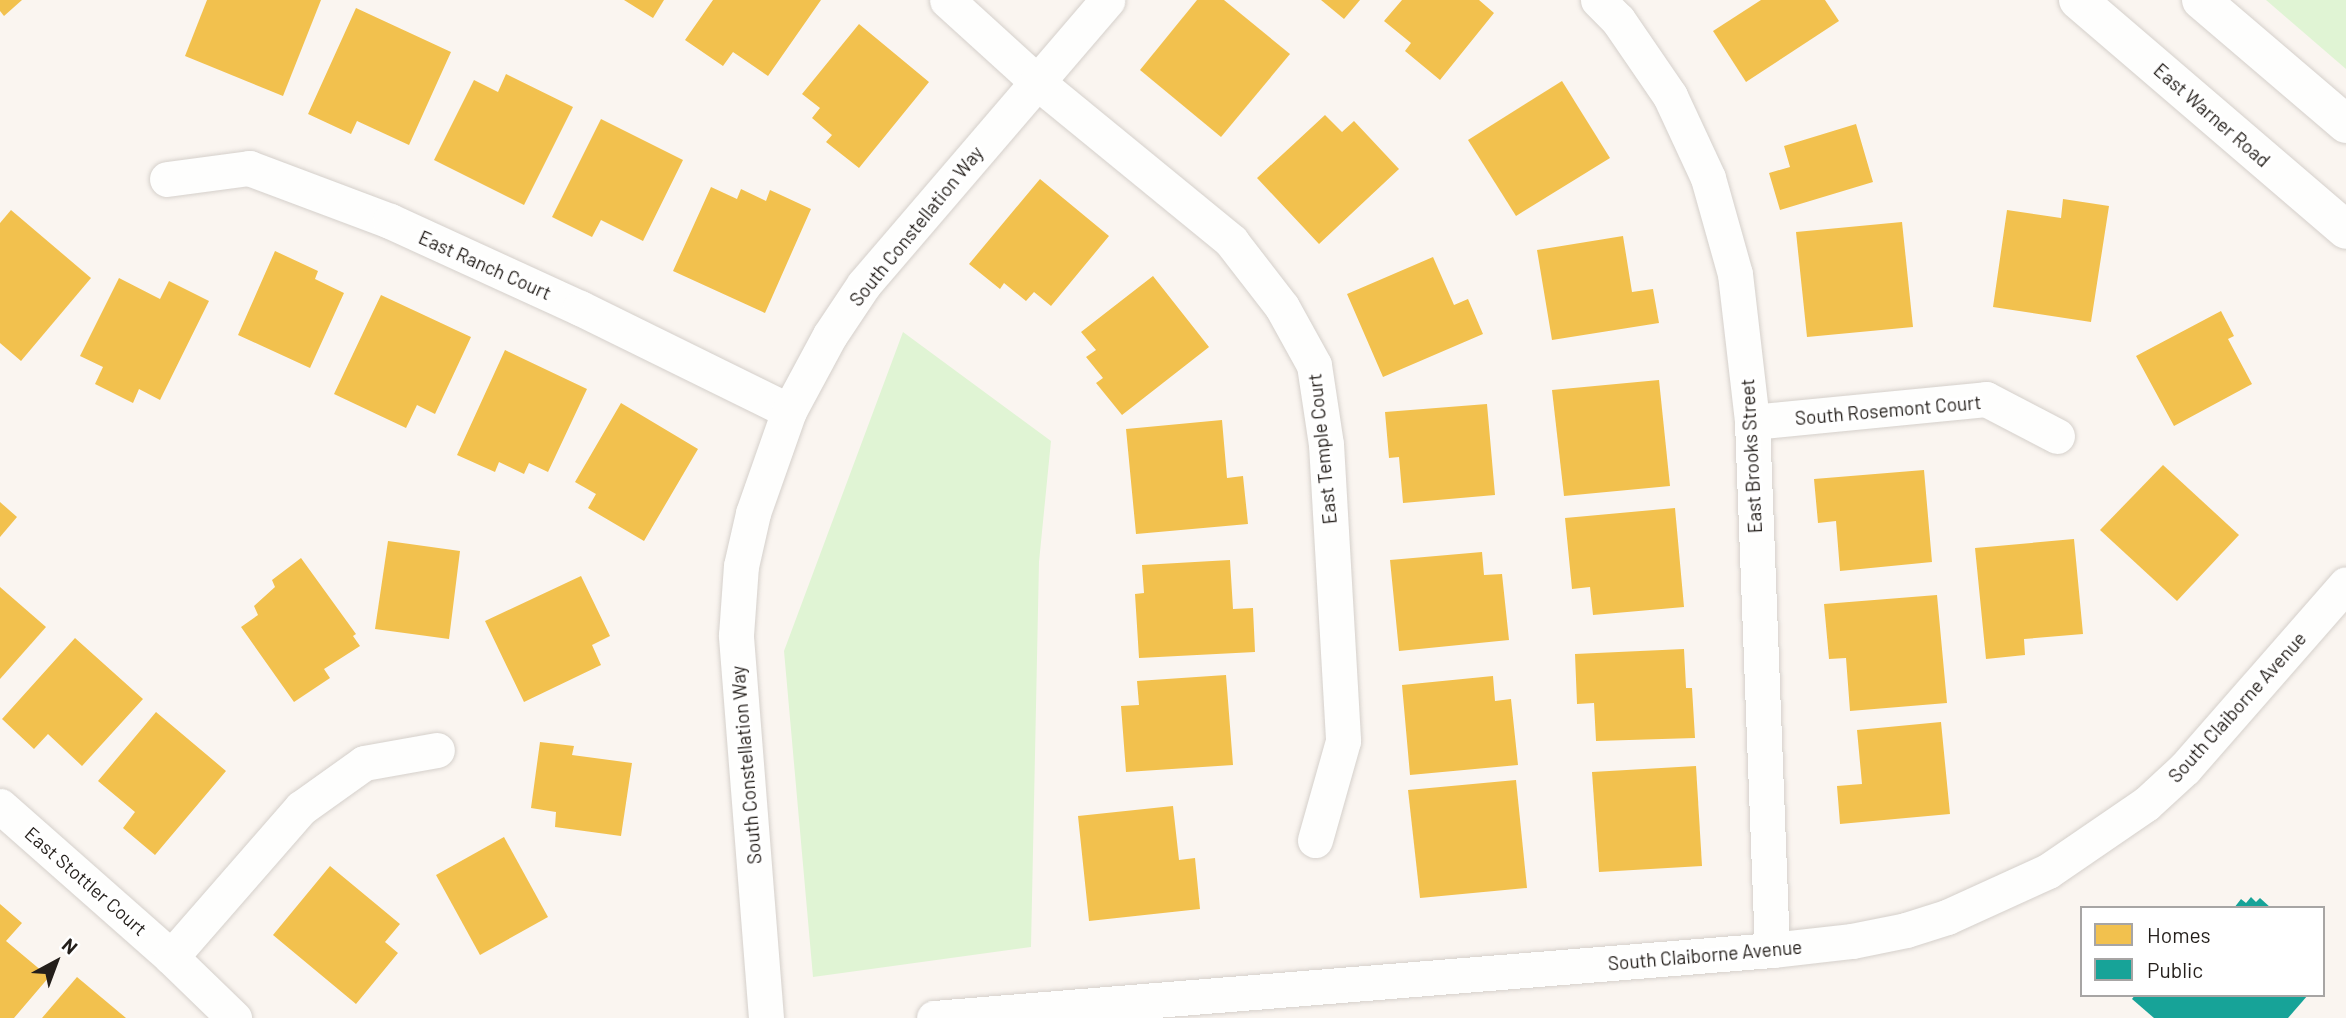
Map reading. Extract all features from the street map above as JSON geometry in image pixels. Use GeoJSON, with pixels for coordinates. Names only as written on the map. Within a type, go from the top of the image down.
{"type":"FeatureCollection","features":[{"type":"Feature","properties":{"kind":"main road","name":"East Warner Road"},"geometry":{"type":"LineString","coordinates":[[2078,0],[2346,230]]}},
{"type":"Feature","properties":{"kind":"main road"},"geometry":{"type":"LineString","coordinates":[[2201,0],[2346,124]]}},
{"type":"Feature","properties":{"kind":"street","name":"East Temple Court"},"geometry":{"type":"LineString","coordinates":[[947,0],[1037,82],[1231,242],[1282,306],[1314,365],[1325,444],[1343,741],[1315,841]]}},
{"type":"Feature","properties":{"kind":"street","name":"South Constellation Way"},"geometry":{"type":"LineString","coordinates":[[766,1018],[736,635],[741,566],[753,513],[789,411],[830,335],[864,284],[1107,0]]}},
{"type":"Feature","properties":{"kind":"street","name":"East Brooks Street"},"geometry":{"type":"LineString","coordinates":[[1598,0],[1618,20],[1670,96],[1708,178],[1735,274],[1752,422],[1772,950]]}},
{"type":"Feature","properties":{"kind":"street","name":"East Ranch Court"},"geometry":{"type":"LineString","coordinates":[[167,179],[249,168],[390,221],[580,308],[789,411]]}},
{"type":"Feature","properties":{"kind":"street","name":"South Rosemont Court"},"geometry":{"type":"LineString","coordinates":[[1752,422],[1986,399],[2057,436]]}},
{"type":"Feature","properties":{"kind":"street","name":"South Claiborne Avenue"},"geometry":{"type":"LineString","coordinates":[[934,1018],[1115,1011],[1772,950],[1852,941],[1906,930],[1948,917],[2058,864],[2146,804],[2185,768],[2346,584]]}},
{"type":"Feature","properties":{"kind":"street"},"geometry":{"type":"LineString","coordinates":[[171,957],[301,808],[364,763],[437,750]]}},
{"type":"Feature","properties":{"kind":"street","name":"East Stottler Court"},"geometry":{"type":"LineString","coordinates":[[0,806],[171,957],[234,1018]]}},
{"type":"Feature","properties":{"kind":"green space"},"geometry":{"type":"Polygon","coordinates":[[[2266,0],[2346,0],[2346,69],[2266,0]]]}},
{"type":"Feature","properties":{"kind":"green space"},"geometry":{"type":"Polygon","coordinates":[[[903,332],[1051,441],[1039,562],[1031,947],[813,977],[784,651],[903,332]]]}},
{"type":"Feature","properties":{"kind":"building: Homes"},"geometry":{"type":"Polygon","coordinates":[[[0,0],[22,0],[4,16],[0,11],[0,0]]]}},
{"type":"Feature","properties":{"kind":"building: Homes"},"geometry":{"type":"Polygon","coordinates":[[[207,0],[321,0],[283,96],[185,56],[207,0]]]}},
{"type":"Feature","properties":{"kind":"building: Homes"},"geometry":{"type":"Polygon","coordinates":[[[624,0],[664,0],[653,18],[624,0]]]}},
{"type":"Feature","properties":{"kind":"building: Homes"},"geometry":{"type":"Polygon","coordinates":[[[713,0],[821,0],[768,76],[733,52],[723,66],[685,40],[713,0]]]}},
{"type":"Feature","properties":{"kind":"building: Homes"},"geometry":{"type":"Polygon","coordinates":[[[1197,0],[1224,0],[1290,54],[1221,137],[1140,70],[1197,0]]]}},
{"type":"Feature","properties":{"kind":"building: Homes"},"geometry":{"type":"Polygon","coordinates":[[[1321,0],[1360,0],[1344,19],[1321,0]]]}},
{"type":"Feature","properties":{"kind":"building: Homes"},"geometry":{"type":"Polygon","coordinates":[[[1402,0],[1479,0],[1494,13],[1440,80],[1405,51],[1411,43],[1384,21],[1402,0]]]}},
{"type":"Feature","properties":{"kind":"building: Homes"},"geometry":{"type":"Polygon","coordinates":[[[1761,0],[1825,0],[1839,21],[1746,82],[1713,31],[1761,0]]]}},
{"type":"Feature","properties":{"kind":"building: Homes"},"geometry":{"type":"Polygon","coordinates":[[[356,8],[451,52],[409,145],[357,121],[351,134],[308,114],[356,8]]]}},
{"type":"Feature","properties":{"kind":"building: Homes"},"geometry":{"type":"Polygon","coordinates":[[[859,24],[929,82],[859,168],[826,142],[832,135],[812,118],[820,108],[802,94],[859,24]]]}},
{"type":"Feature","properties":{"kind":"building: Homes"},"geometry":{"type":"Polygon","coordinates":[[[506,74],[573,107],[524,205],[434,160],[474,80],[498,92],[506,74]]]}},
{"type":"Feature","properties":{"kind":"building: Homes"},"geometry":{"type":"Polygon","coordinates":[[[1562,81],[1610,158],[1516,216],[1468,140],[1562,81]]]}},
{"type":"Feature","properties":{"kind":"building: Homes"},"geometry":{"type":"Polygon","coordinates":[[[1325,115],[1342,132],[1354,121],[1399,169],[1319,244],[1257,178],[1325,115]]]}},
{"type":"Feature","properties":{"kind":"building: Homes"},"geometry":{"type":"Polygon","coordinates":[[[601,119],[683,160],[643,241],[601,220],[592,237],[552,217],[601,119]]]}},
{"type":"Feature","properties":{"kind":"building: Homes"},"geometry":{"type":"Polygon","coordinates":[[[1856,124],[1873,182],[1780,210],[1769,173],[1790,167],[1784,146],[1856,124]]]}},
{"type":"Feature","properties":{"kind":"building: Homes"},"geometry":{"type":"Polygon","coordinates":[[[1040,179],[1109,236],[1051,306],[1034,292],[1026,301],[1004,283],[1000,289],[969,264],[1040,179]]]}},
{"type":"Feature","properties":{"kind":"building: Homes"},"geometry":{"type":"Polygon","coordinates":[[[711,187],[737,199],[741,189],[766,201],[770,190],[811,209],[765,313],[673,271],[711,187]]]}},
{"type":"Feature","properties":{"kind":"building: Homes"},"geometry":{"type":"Polygon","coordinates":[[[2063,199],[2109,206],[2091,322],[1993,307],[2007,210],[2061,218],[2063,199]]]}},
{"type":"Feature","properties":{"kind":"building: Homes"},"geometry":{"type":"Polygon","coordinates":[[[11,210],[91,278],[21,361],[0,343],[0,223],[11,210]]]}},
{"type":"Feature","properties":{"kind":"building: Homes"},"geometry":{"type":"Polygon","coordinates":[[[1902,222],[1913,327],[1807,337],[1796,232],[1902,222]]]}},
{"type":"Feature","properties":{"kind":"building: Homes"},"geometry":{"type":"Polygon","coordinates":[[[1623,236],[1632,292],[1653,289],[1659,323],[1552,340],[1537,250],[1623,236]]]}},
{"type":"Feature","properties":{"kind":"building: Homes"},"geometry":{"type":"Polygon","coordinates":[[[275,251],[318,271],[315,279],[344,293],[310,368],[238,335],[275,251]]]}},
{"type":"Feature","properties":{"kind":"building: Homes"},"geometry":{"type":"Polygon","coordinates":[[[1433,257],[1454,305],[1468,299],[1483,334],[1383,377],[1347,294],[1433,257]]]}},
{"type":"Feature","properties":{"kind":"building: Homes"},"geometry":{"type":"Polygon","coordinates":[[[1153,276],[1209,347],[1122,415],[1096,383],[1103,378],[1086,357],[1096,350],[1081,332],[1153,276]]]}},
{"type":"Feature","properties":{"kind":"building: Homes"},"geometry":{"type":"Polygon","coordinates":[[[119,278],[160,299],[169,281],[209,301],[160,400],[139,389],[133,403],[95,384],[103,367],[80,356],[119,278]]]}},
{"type":"Feature","properties":{"kind":"building: Homes"},"geometry":{"type":"Polygon","coordinates":[[[381,295],[471,337],[435,414],[417,405],[406,428],[334,394],[381,295]]]}},
{"type":"Feature","properties":{"kind":"building: Homes"},"geometry":{"type":"Polygon","coordinates":[[[2221,311],[2234,336],[2228,339],[2252,384],[2174,426],[2136,356],[2221,311]]]}},
{"type":"Feature","properties":{"kind":"building: Homes"},"geometry":{"type":"Polygon","coordinates":[[[505,350],[587,389],[548,472],[529,463],[524,474],[499,462],[495,472],[457,455],[505,350]]]}},
{"type":"Feature","properties":{"kind":"building: Homes"},"geometry":{"type":"Polygon","coordinates":[[[1659,380],[1670,486],[1564,496],[1552,390],[1659,380]]]}},
{"type":"Feature","properties":{"kind":"building: Homes"},"geometry":{"type":"Polygon","coordinates":[[[621,403],[698,449],[644,541],[588,508],[596,494],[575,482],[621,403]]]}},
{"type":"Feature","properties":{"kind":"building: Homes"},"geometry":{"type":"Polygon","coordinates":[[[1487,404],[1495,495],[1403,503],[1399,457],[1389,458],[1385,412],[1487,404]]]}},
{"type":"Feature","properties":{"kind":"building: Homes"},"geometry":{"type":"Polygon","coordinates":[[[1222,420],[1227,478],[1243,476],[1248,524],[1136,534],[1126,429],[1222,420]]]}},
{"type":"Feature","properties":{"kind":"building: Homes"},"geometry":{"type":"Polygon","coordinates":[[[2163,465],[2239,535],[2177,601],[2100,530],[2163,465]]]}},
{"type":"Feature","properties":{"kind":"building: Homes"},"geometry":{"type":"Polygon","coordinates":[[[1924,470],[1932,562],[1840,571],[1836,521],[1818,523],[1814,479],[1924,470]]]}},
{"type":"Feature","properties":{"kind":"building: Homes"},"geometry":{"type":"Polygon","coordinates":[[[0,502],[17,517],[0,537],[0,502]]]}},
{"type":"Feature","properties":{"kind":"building: Homes"},"geometry":{"type":"Polygon","coordinates":[[[1675,508],[1684,607],[1593,615],[1590,587],[1572,589],[1565,518],[1675,508]]]}},
{"type":"Feature","properties":{"kind":"building: Homes"},"geometry":{"type":"Polygon","coordinates":[[[2074,539],[2083,634],[2024,639],[2025,655],[1986,659],[1975,548],[2074,539]]]}},
{"type":"Feature","properties":{"kind":"building: Homes"},"geometry":{"type":"Polygon","coordinates":[[[388,541],[460,551],[449,639],[375,629],[388,541]]]}},
{"type":"Feature","properties":{"kind":"building: Homes"},"geometry":{"type":"Polygon","coordinates":[[[1482,552],[1484,575],[1502,574],[1509,640],[1399,651],[1390,560],[1482,552]]]}},
{"type":"Feature","properties":{"kind":"building: Homes"},"geometry":{"type":"Polygon","coordinates":[[[301,558],[356,634],[353,636],[360,646],[324,669],[330,678],[294,702],[241,627],[258,615],[254,606],[275,587],[272,580],[301,558]]]}},
{"type":"Feature","properties":{"kind":"building: Homes"},"geometry":{"type":"Polygon","coordinates":[[[1230,560],[1233,609],[1253,608],[1255,652],[1139,658],[1135,594],[1144,593],[1142,565],[1230,560]]]}},
{"type":"Feature","properties":{"kind":"building: Homes"},"geometry":{"type":"Polygon","coordinates":[[[581,576],[610,636],[592,645],[601,665],[524,702],[485,621],[581,576]]]}},
{"type":"Feature","properties":{"kind":"building: Homes"},"geometry":{"type":"Polygon","coordinates":[[[0,587],[46,627],[0,679],[0,587]]]}},
{"type":"Feature","properties":{"kind":"building: Homes"},"geometry":{"type":"Polygon","coordinates":[[[1937,595],[1947,703],[1850,711],[1846,658],[1829,659],[1824,604],[1937,595]]]}},
{"type":"Feature","properties":{"kind":"building: Homes"},"geometry":{"type":"Polygon","coordinates":[[[75,638],[143,699],[82,766],[48,734],[34,749],[2,719],[75,638]]]}},
{"type":"Feature","properties":{"kind":"building: Homes"},"geometry":{"type":"Polygon","coordinates":[[[1684,649],[1686,688],[1692,688],[1695,738],[1596,741],[1594,703],[1577,704],[1575,654],[1684,649]]]}},
{"type":"Feature","properties":{"kind":"building: Homes"},"geometry":{"type":"Polygon","coordinates":[[[1226,675],[1233,765],[1126,772],[1121,706],[1139,705],[1137,681],[1226,675]]]}},
{"type":"Feature","properties":{"kind":"building: Homes"},"geometry":{"type":"Polygon","coordinates":[[[1493,676],[1495,701],[1511,699],[1518,765],[1410,775],[1402,685],[1493,676]]]}},
{"type":"Feature","properties":{"kind":"building: Homes"},"geometry":{"type":"Polygon","coordinates":[[[156,712],[226,771],[155,855],[123,828],[135,812],[98,781],[156,712]]]}},
{"type":"Feature","properties":{"kind":"building: Homes"},"geometry":{"type":"Polygon","coordinates":[[[1941,722],[1950,814],[1840,824],[1837,786],[1862,784],[1857,730],[1941,722]]]}},
{"type":"Feature","properties":{"kind":"building: Homes"},"geometry":{"type":"Polygon","coordinates":[[[540,742],[574,746],[572,755],[632,763],[621,836],[555,827],[556,812],[531,808],[540,742]]]}},
{"type":"Feature","properties":{"kind":"building: Homes"},"geometry":{"type":"Polygon","coordinates":[[[1696,766],[1702,866],[1599,872],[1592,772],[1696,766]]]}},
{"type":"Feature","properties":{"kind":"building: Homes"},"geometry":{"type":"Polygon","coordinates":[[[1516,780],[1527,888],[1420,898],[1408,790],[1516,780]]]}},
{"type":"Feature","properties":{"kind":"building: Homes"},"geometry":{"type":"Polygon","coordinates":[[[1173,806],[1179,860],[1195,858],[1200,909],[1089,921],[1078,816],[1173,806]]]}},
{"type":"Feature","properties":{"kind":"building: Homes"},"geometry":{"type":"Polygon","coordinates":[[[504,837],[548,917],[480,955],[436,875],[504,837]]]}},
{"type":"Feature","properties":{"kind":"building: Homes"},"geometry":{"type":"Polygon","coordinates":[[[330,866],[400,924],[385,942],[398,953],[356,1004],[273,935],[330,866]]]}},
{"type":"Feature","properties":{"kind":"building: Homes"},"geometry":{"type":"Polygon","coordinates":[[[0,904],[22,923],[6,941],[49,977],[14,1018],[0,1018],[0,904]]]}},
{"type":"Feature","properties":{"kind":"building: Homes"},"geometry":{"type":"Polygon","coordinates":[[[77,977],[126,1018],[42,1018],[77,977]]]}},
{"type":"Feature","properties":{"kind":"building: Public"},"geometry":{"type":"Polygon","coordinates":[[[2251,897],[2256,902],[2260,898],[2269,906],[2236,906],[2241,899],[2246,903],[2251,897]]]}},
{"type":"Feature","properties":{"kind":"building: Public"},"geometry":{"type":"Polygon","coordinates":[[[2306,997],[2288,1018],[2154,1018],[2132,999],[2306,997]]]}}]}
